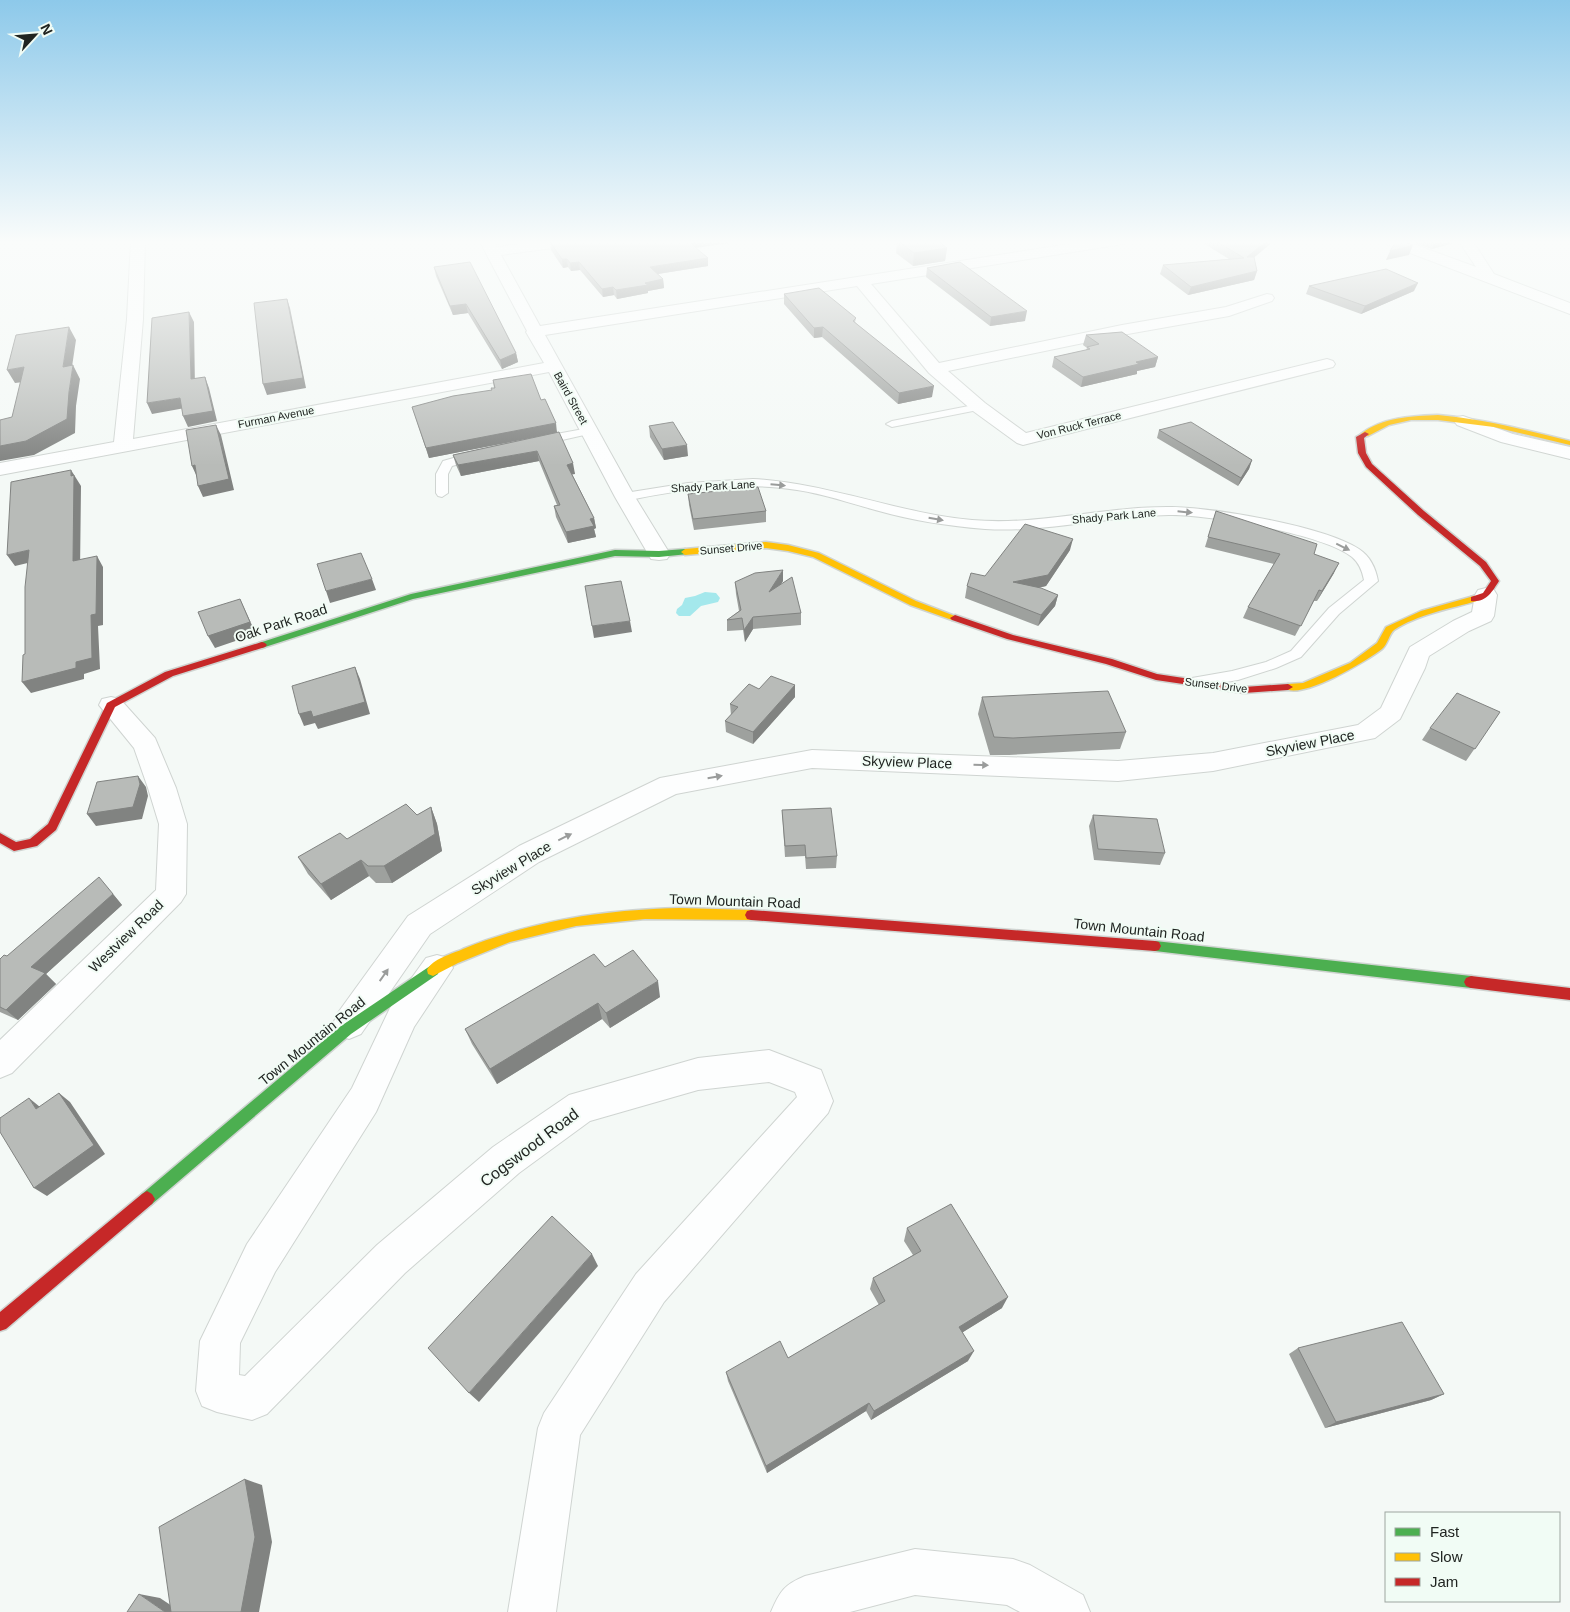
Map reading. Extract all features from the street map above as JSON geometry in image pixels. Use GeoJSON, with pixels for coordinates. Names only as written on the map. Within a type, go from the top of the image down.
{"type":"FeatureCollection","features":[{"type":"Feature","properties":{"kind":"street"},"geometry":{"type":"LineString","coordinates":[[123,445],[135,315]]}},
{"type":"Feature","properties":{"kind":"street","name":"Baird Street"},"geometry":{"type":"LineString","coordinates":[[525,315],[625,497],[659,554]]}},
{"type":"Feature","properties":{"kind":"street"},"geometry":{"type":"LineString","coordinates":[[534,332],[644,315]]}},
{"type":"Feature","properties":{"kind":"street","name":"Von Ruck Terrace"},"geometry":{"type":"LineString","coordinates":[[890,315],[935,369],[979,407],[1022,440],[1327,364]]}},
{"type":"Feature","properties":{"kind":"street"},"geometry":{"type":"LineString","coordinates":[[935,369],[1122,330],[1205,315]]}},
{"type":"Feature","properties":{"kind":"street","name":"Furman Avenue"},"geometry":{"type":"LineString","coordinates":[[0,469],[553,366]]}},
{"type":"Feature","properties":{"kind":"street"},"geometry":{"type":"LineString","coordinates":[[1486,595],[1495,581],[1483,564],[1421,513],[1369,465],[1362,453],[1360,437],[1377,427],[1402,420],[1426,418],[1492,425],[1570,443]]}},
{"type":"Feature","properties":{"kind":"street"},"geometry":{"type":"LineString","coordinates":[[1463,421],[1507,438],[1570,453]]}},
{"type":"Feature","properties":{"kind":"street","name":"Sunset Drive"},"geometry":{"type":"LineString","coordinates":[[659,554],[766,545],[788,548],[816,555],[913,603],[1010,637],[1108,661],[1156,677],[1244,690],[1304,686],[1354,665],[1381,645],[1388,629],[1424,613],[1486,595]]}},
{"type":"Feature","properties":{"kind":"street","name":"Oak Park Road"},"geometry":{"type":"LineString","coordinates":[[111,705],[170,674],[411,597],[615,553],[659,554]]}},
{"type":"Feature","properties":{"kind":"street","name":"Skyview Place"},"geometry":{"type":"LineString","coordinates":[[346,1030],[420,925],[529,854],[670,785],[812,759],[1118,770],[1213,762],[1366,732],[1391,713],[1413,668],[1418,652],[1461,626],[1483,616],[1486,595]]}},
{"type":"Feature","properties":{"kind":"street"},"geometry":{"type":"LineString","coordinates":[[0,837],[14,847],[33,843],[52,827],[111,705]]}},
{"type":"Feature","properties":{"kind":"street","name":"Westview Road"},"geometry":{"type":"LineString","coordinates":[[0,1062],[170,894],[173,824],[162,788],[146,744],[111,705]]}},
{"type":"Feature","properties":{"kind":"street","name":"Town Mountain Road"},"geometry":{"type":"LineString","coordinates":[[0,1323],[346,1030],[438,967],[508,936],[561,923],[624,915],[700,912],[1130,943],[1570,994]]}},
{"type":"Feature","properties":{"kind":"street","name":"Cogswood Road"},"geometry":{"type":"LineString","coordinates":[[438,967],[402,1018],[364,1100],[261,1258],[220,1342],[217,1391],[252,1399],[391,1258],[506,1160],[581,1107],[698,1074],[769,1066],[809,1081],[816,1101],[650,1288],[560,1428],[532,1612]]}},
{"type":"Feature","properties":{"kind":"street"},"geometry":{"type":"LineString","coordinates":[[795,1612],[805,1600],[915,1572],[1013,1582],[1066,1612]]}},
{"type":"Feature","properties":{"kind":"lane"},"geometry":{"type":"LineString","coordinates":[[892,424],[979,407]]}},
{"type":"Feature","properties":{"kind":"lane"},"geometry":{"type":"LineString","coordinates":[[533,443],[589,431]]}},
{"type":"Feature","properties":{"kind":"lane"},"geometry":{"type":"LineString","coordinates":[[442,493],[440,476],[446,464],[450,461],[485,453]]}},
{"type":"Feature","properties":{"kind":"lane","name":"Shady Park Lane"},"geometry":{"type":"LineString","coordinates":[[625,497],[659,490],[694,486],[762,484],[796,486],[897,512],[988,526],[1173,511],[1211,515],[1261,524],[1331,541],[1354,552],[1369,567],[1371,580],[1334,611],[1296,654],[1271,665],[1233,676],[1193,682]]}},
{"type":"Feature","properties":{"kind":"water"},"geometry":{"type":"Polygon","coordinates":[[[705,592],[716,593],[720,598],[718,602],[701,606],[690,616],[679,616],[676,613],[685,598],[705,592]]]}},
{"type":"Feature","properties":{"kind":"building"},"geometry":{"type":"Polygon","coordinates":[[[189,315],[191,379],[205,377],[213,411],[183,416],[180,398],[147,403],[152,318],[189,315]]]}},
{"type":"Feature","properties":{"kind":"building"},"geometry":{"type":"Polygon","coordinates":[[[255,315],[290,315],[303,378],[263,384],[255,315]]]}},
{"type":"Feature","properties":{"kind":"building"},"geometry":{"type":"Polygon","coordinates":[[[473,315],[497,315],[516,353],[500,360],[473,315]]]}},
{"type":"Feature","properties":{"kind":"building"},"geometry":{"type":"Polygon","coordinates":[[[803,315],[853,315],[856,318],[853,321],[934,386],[899,393],[823,327],[814,328],[803,315]]]}},
{"type":"Feature","properties":{"kind":"building"},"geometry":{"type":"Polygon","coordinates":[[[69,327],[63,367],[73,365],[67,419],[26,441],[0,446],[0,420],[12,417],[24,367],[7,370],[16,335],[69,327]]]}},
{"type":"Feature","properties":{"kind":"building"},"geometry":{"type":"Polygon","coordinates":[[[1122,332],[1158,357],[1136,362],[1139,364],[1083,377],[1054,357],[1090,349],[1087,347],[1099,344],[1086,335],[1122,332]]]}},
{"type":"Feature","properties":{"kind":"building"},"geometry":{"type":"Polygon","coordinates":[[[531,374],[541,400],[545,399],[556,423],[426,448],[412,407],[453,396],[492,390],[491,388],[495,388],[493,380],[531,374]]]}},
{"type":"Feature","properties":{"kind":"building"},"geometry":{"type":"Polygon","coordinates":[[[673,422],[687,445],[662,449],[649,426],[673,422]]]}},
{"type":"Feature","properties":{"kind":"building"},"geometry":{"type":"Polygon","coordinates":[[[1191,422],[1252,460],[1241,478],[1159,430],[1191,422]]]}},
{"type":"Feature","properties":{"kind":"building"},"geometry":{"type":"Polygon","coordinates":[[[216,425],[229,479],[198,486],[195,465],[192,466],[186,430],[216,425]]]}},
{"type":"Feature","properties":{"kind":"building"},"geometry":{"type":"Polygon","coordinates":[[[559,432],[573,463],[567,465],[594,518],[590,519],[594,526],[566,532],[554,506],[560,505],[537,451],[458,465],[453,455],[559,432]]]}},
{"type":"Feature","properties":{"kind":"building"},"geometry":{"type":"Polygon","coordinates":[[[71,470],[71,476],[74,475],[73,561],[97,556],[96,614],[91,615],[92,658],[76,662],[76,668],[22,682],[23,655],[25,654],[25,587],[29,550],[7,555],[11,482],[71,470]]]}},
{"type":"Feature","properties":{"kind":"building"},"geometry":{"type":"Polygon","coordinates":[[[758,487],[766,511],[693,519],[688,494],[758,487]]]}},
{"type":"Feature","properties":{"kind":"building"},"geometry":{"type":"Polygon","coordinates":[[[1216,511],[1317,544],[1314,554],[1339,563],[1322,591],[1319,590],[1301,626],[1248,607],[1280,554],[1208,537],[1216,511]]]}},
{"type":"Feature","properties":{"kind":"building"},"geometry":{"type":"Polygon","coordinates":[[[1025,524],[1073,539],[1048,575],[1013,582],[1041,588],[1058,595],[1041,615],[967,586],[971,573],[985,576],[1025,524]]]}},
{"type":"Feature","properties":{"kind":"building"},"geometry":{"type":"Polygon","coordinates":[[[361,553],[372,579],[326,591],[317,564],[361,553]]]}},
{"type":"Feature","properties":{"kind":"building"},"geometry":{"type":"Polygon","coordinates":[[[783,570],[769,592],[792,577],[801,613],[753,617],[744,630],[742,618],[727,620],[741,610],[735,582],[755,573],[783,570]]]}},
{"type":"Feature","properties":{"kind":"building"},"geometry":{"type":"Polygon","coordinates":[[[621,581],[630,621],[592,626],[585,586],[621,581]]]}},
{"type":"Feature","properties":{"kind":"building"},"geometry":{"type":"Polygon","coordinates":[[[240,599],[250,622],[208,636],[198,612],[240,599]]]}},
{"type":"Feature","properties":{"kind":"building"},"geometry":{"type":"Polygon","coordinates":[[[355,667],[365,702],[313,717],[311,711],[299,714],[292,686],[355,667]]]}},
{"type":"Feature","properties":{"kind":"building"},"geometry":{"type":"Polygon","coordinates":[[[771,676],[795,685],[753,732],[725,721],[738,707],[730,704],[749,684],[759,689],[771,676]]]}},
{"type":"Feature","properties":{"kind":"building"},"geometry":{"type":"Polygon","coordinates":[[[1108,691],[1126,732],[1013,738],[994,737],[982,697],[1108,691]]]}},
{"type":"Feature","properties":{"kind":"building"},"geometry":{"type":"Polygon","coordinates":[[[1457,693],[1500,712],[1475,749],[1430,728],[1457,693]]]}},
{"type":"Feature","properties":{"kind":"building"},"geometry":{"type":"Polygon","coordinates":[[[138,776],[140,784],[133,807],[87,814],[97,782],[138,776]]]}},
{"type":"Feature","properties":{"kind":"building"},"geometry":{"type":"Polygon","coordinates":[[[406,804],[417,815],[431,807],[435,834],[384,866],[368,866],[361,860],[321,884],[298,857],[340,833],[347,839],[406,804]]]}},
{"type":"Feature","properties":{"kind":"building"},"geometry":{"type":"Polygon","coordinates":[[[831,808],[837,856],[806,858],[805,845],[785,846],[782,810],[831,808]]]}},
{"type":"Feature","properties":{"kind":"building"},"geometry":{"type":"Polygon","coordinates":[[[1093,815],[1157,819],[1165,853],[1098,849],[1093,815]]]}},
{"type":"Feature","properties":{"kind":"building"},"geometry":{"type":"Polygon","coordinates":[[[99,877],[113,894],[31,967],[45,973],[6,1010],[0,1007],[0,959],[4,955],[7,956],[99,877]]]}},
{"type":"Feature","properties":{"kind":"building"},"geometry":{"type":"Polygon","coordinates":[[[633,950],[658,981],[606,1013],[598,1003],[490,1069],[465,1029],[594,954],[605,967],[633,950]]]}},
{"type":"Feature","properties":{"kind":"building"},"geometry":{"type":"Polygon","coordinates":[[[59,1093],[94,1145],[34,1188],[0,1132],[0,1118],[29,1098],[36,1109],[59,1093]]]}},
{"type":"Feature","properties":{"kind":"building"},"geometry":{"type":"Polygon","coordinates":[[[951,1204],[1008,1297],[959,1327],[974,1351],[874,1411],[869,1403],[766,1466],[726,1372],[780,1341],[788,1358],[885,1301],[873,1278],[921,1251],[907,1228],[951,1204]]]}},
{"type":"Feature","properties":{"kind":"building"},"geometry":{"type":"Polygon","coordinates":[[[552,1216],[592,1254],[469,1393],[428,1348],[552,1216]]]}},
{"type":"Feature","properties":{"kind":"building"},"geometry":{"type":"Polygon","coordinates":[[[1402,1322],[1444,1394],[1336,1422],[1298,1348],[1402,1322]]]}},
{"type":"Feature","properties":{"kind":"building"},"geometry":{"type":"Polygon","coordinates":[[[245,1479],[255,1537],[241,1612],[171,1612],[159,1527],[245,1479]]]}},
{"type":"Feature","properties":{"kind":"building"},"geometry":{"type":"Polygon","coordinates":[[[139,1594],[165,1612],[127,1612],[139,1594]]]}},
{"type":"Feature","properties":{"kind":"traffic: fast"},"geometry":{"type":"LineString","coordinates":[[262,645],[411,597],[615,553],[659,554],[685,552]]}},
{"type":"Feature","properties":{"kind":"traffic: fast"},"geometry":{"type":"LineString","coordinates":[[1155,946],[1471,982]]}},
{"type":"Feature","properties":{"kind":"traffic: fast"},"geometry":{"type":"LineString","coordinates":[[147,1199],[346,1030],[433,970]]}},
{"type":"Feature","properties":{"kind":"traffic: slow"},"geometry":{"type":"LineString","coordinates":[[1365,434],[1387,423],[1411,418],[1438,417],[1494,425],[1570,443]]}},
{"type":"Feature","properties":{"kind":"traffic: slow"},"geometry":{"type":"LineString","coordinates":[[685,552],[766,545],[788,548],[816,555],[913,603],[955,618]]}},
{"type":"Feature","properties":{"kind":"traffic: slow"},"geometry":{"type":"LineString","coordinates":[[1288,687],[1304,686],[1353,665],[1381,645],[1389,629],[1424,613],[1474,599]]}},
{"type":"Feature","properties":{"kind":"traffic: slow"},"geometry":{"type":"LineString","coordinates":[[433,970],[475,950],[508,938],[576,921],[610,916],[645,914],[716,913],[751,915]]}},
{"type":"Feature","properties":{"kind":"traffic: jam"},"geometry":{"type":"LineString","coordinates":[[1365,434],[1360,437],[1362,453],[1369,465],[1421,513],[1483,564],[1495,581],[1486,595],[1474,599]]}},
{"type":"Feature","properties":{"kind":"traffic: jam"},"geometry":{"type":"LineString","coordinates":[[955,618],[1010,637],[1109,661],[1156,677],[1244,690],[1288,687]]}},
{"type":"Feature","properties":{"kind":"traffic: jam"},"geometry":{"type":"LineString","coordinates":[[0,837],[14,847],[33,843],[52,827],[111,705],[169,674],[262,645]]}},
{"type":"Feature","properties":{"kind":"traffic: jam"},"geometry":{"type":"LineString","coordinates":[[751,915],[1155,946]]}},
{"type":"Feature","properties":{"kind":"traffic: jam"},"geometry":{"type":"LineString","coordinates":[[1471,982],[1570,994]]}},
{"type":"Feature","properties":{"kind":"traffic: jam"},"geometry":{"type":"LineString","coordinates":[[0,1323],[147,1199]]}}]}
